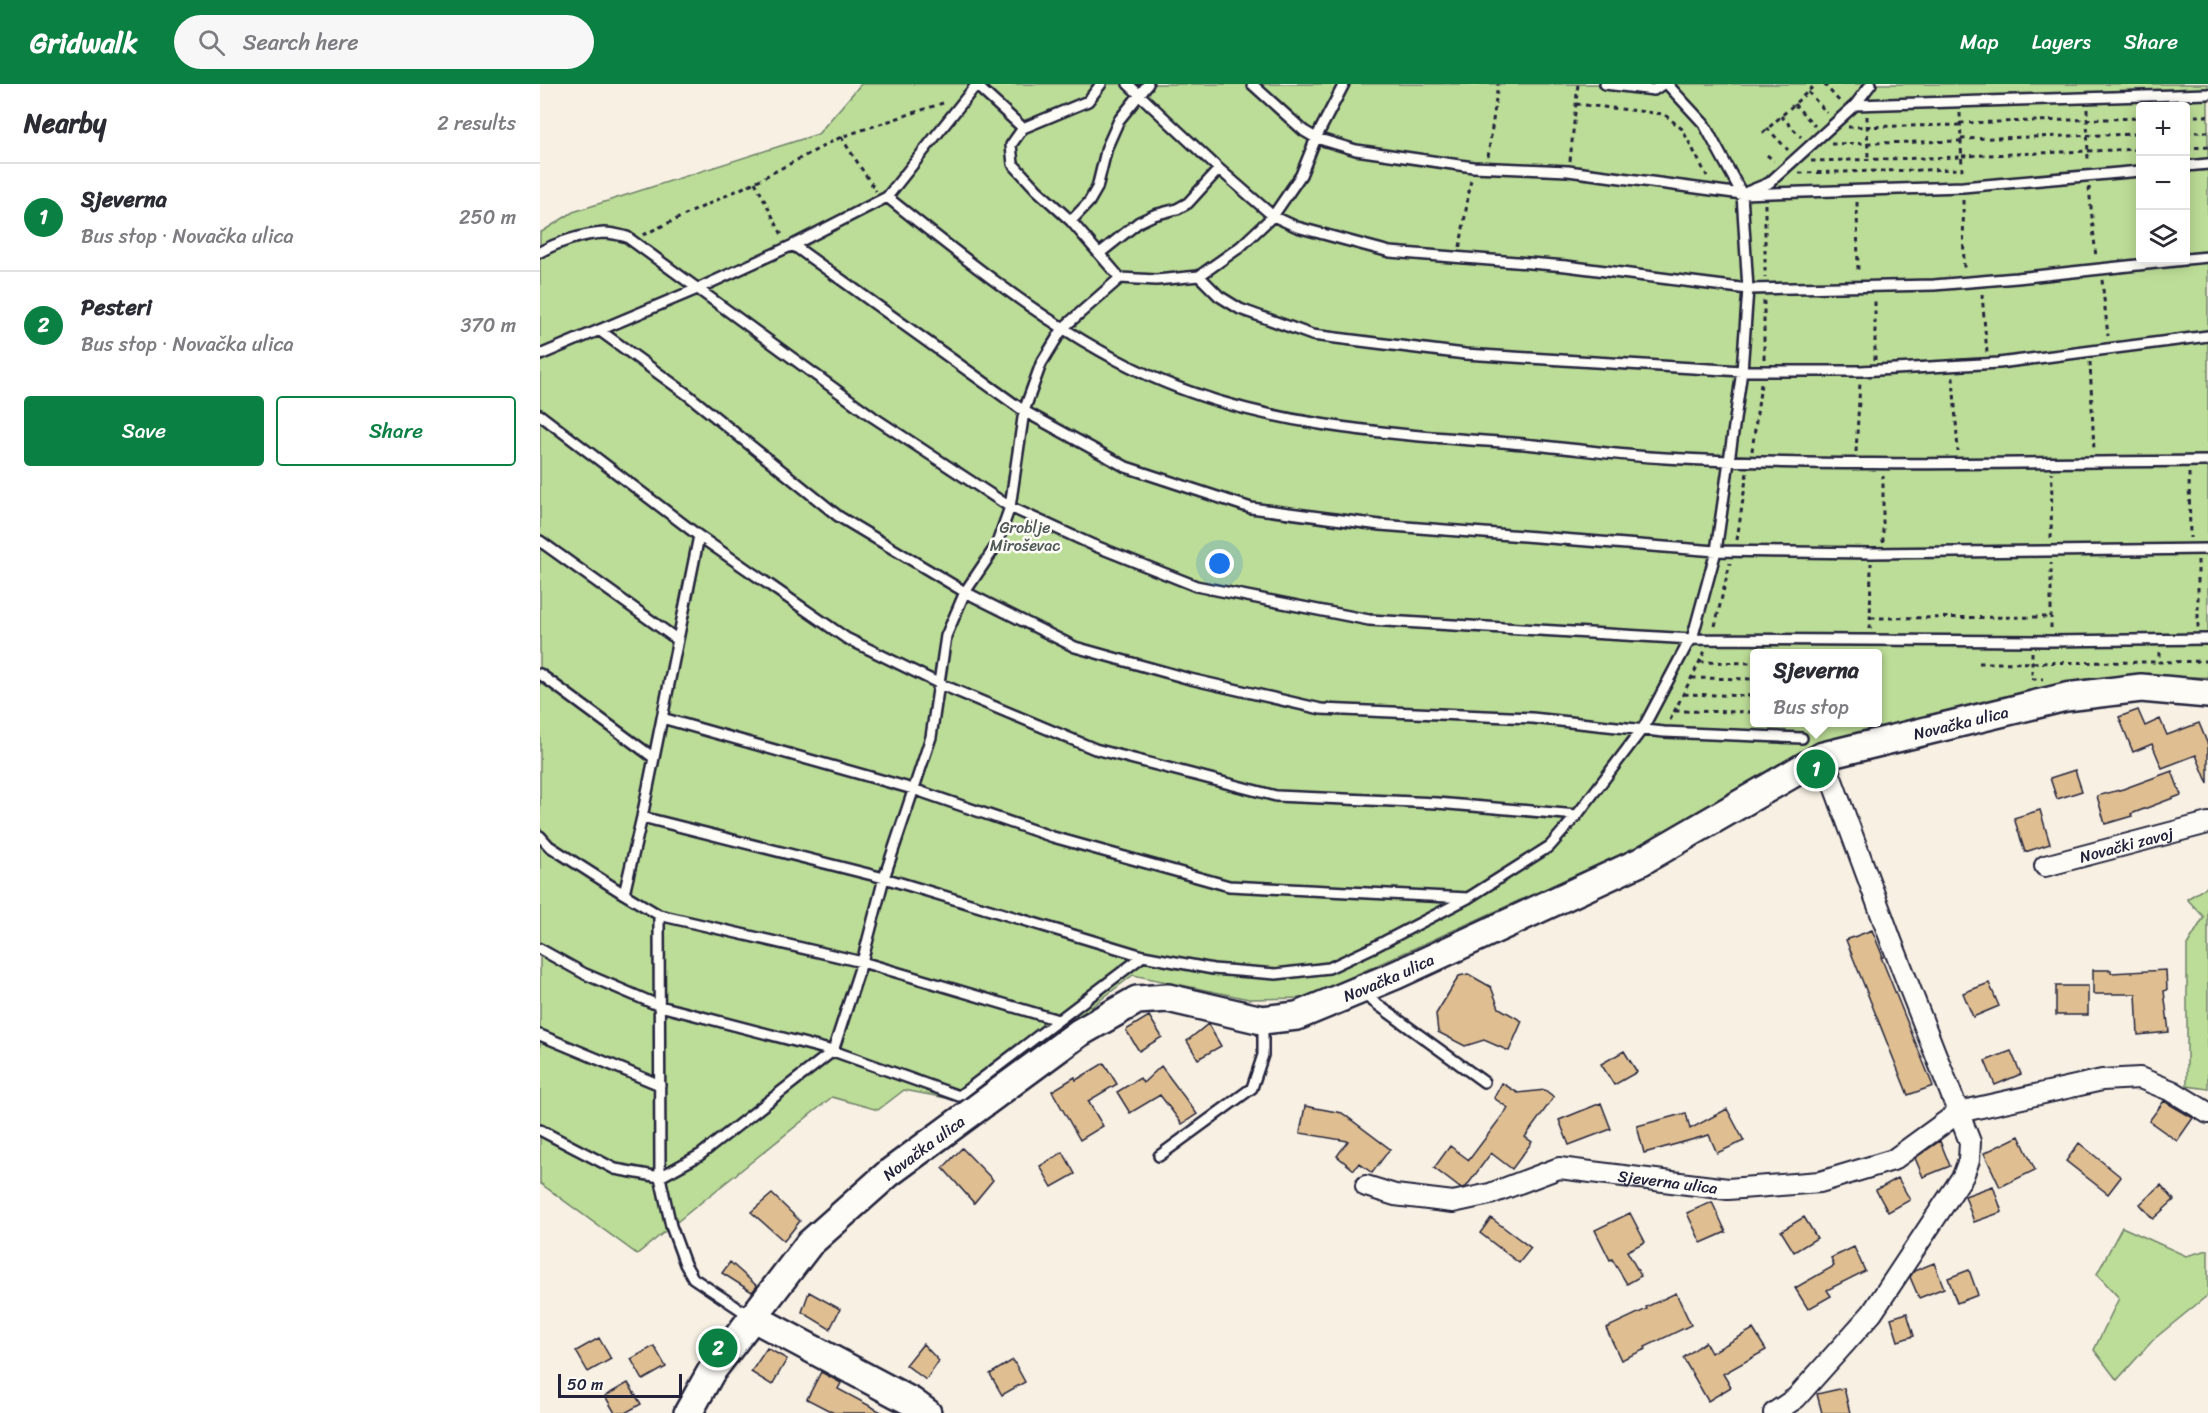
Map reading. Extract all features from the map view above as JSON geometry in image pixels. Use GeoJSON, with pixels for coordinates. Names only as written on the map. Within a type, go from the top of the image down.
{"type":"FeatureCollection","features":[{"type":"Feature","properties":{"kind":"street","name":"Novačka ulica"},"geometry":{"type":"LineString","coordinates":[[688,1413],[711,1372],[809,1244],[889,1173],[1079,1033],[1137,1000],[1168,998],[1262,1020],[1297,1016],[1358,991],[1640,862],[1823,756],[2066,697],[2141,688],[2208,694]]}},
{"type":"Feature","properties":{"kind":"street"},"geometry":{"type":"LineString","coordinates":[[1774,1413],[1796,1398],[1872,1313],[1962,1176],[1969,1160],[1970,1142],[1892,943],[1823,756]]}},
{"type":"Feature","properties":{"kind":"street","name":"Novački zavoj"},"geometry":{"type":"LineString","coordinates":[[2044,866],[2208,823]]}},
{"type":"Feature","properties":{"kind":"street","name":"Sjeverna ulica"},"geometry":{"type":"LineString","coordinates":[[1366,1186],[1395,1195],[1454,1202],[1490,1194],[1559,1168],[1728,1189],[1821,1182],[1893,1160],[1959,1112],[2102,1080],[2140,1078],[2172,1091],[2208,1113]]}},
{"type":"Feature","properties":{"kind":"street"},"geometry":{"type":"LineString","coordinates":[[752,1317],[912,1402],[927,1413]]}},
{"type":"Feature","properties":{"kind":"lane"},"geometry":{"type":"LineString","coordinates":[[1101,84],[1088,101],[1023,128],[1011,145],[1014,164],[1037,190],[1071,221],[1120,278]]}},
{"type":"Feature","properties":{"kind":"lane"},"geometry":{"type":"LineString","coordinates":[[1128,84],[1273,216],[1297,227],[1390,252],[1566,266],[1748,289],[1875,287],[1981,281],[2143,264]]}},
{"type":"Feature","properties":{"kind":"lane"},"geometry":{"type":"LineString","coordinates":[[1071,221],[1097,188],[1107,147],[1119,120],[1148,84]]}},
{"type":"Feature","properties":{"kind":"lane"},"geometry":{"type":"LineString","coordinates":[[1252,84],[1304,131],[1316,138],[1356,150],[1473,167],[1568,171],[1742,194],[1963,187],[2136,171]]}},
{"type":"Feature","properties":{"kind":"lane"},"geometry":{"type":"LineString","coordinates":[[540,1130],[615,1169],[660,1177],[700,1155],[833,1051],[862,962],[884,878],[931,737],[946,636],[965,592],[996,546],[1010,507],[1024,411],[1041,364],[1063,328],[1120,278],[1156,280],[1199,276],[1240,247],[1273,216],[1301,175],[1316,138],[1344,84]]}},
{"type":"Feature","properties":{"kind":"lane"},"geometry":{"type":"LineString","coordinates":[[1605,84],[1654,90],[1663,84]]}},
{"type":"Feature","properties":{"kind":"lane"},"geometry":{"type":"LineString","coordinates":[[642,817],[884,878],[1143,956],[1213,969],[1276,974],[1329,968],[1374,947],[1468,897],[1550,846],[1577,815],[1643,728],[1692,639],[1716,551],[1730,460],[1742,371],[1748,289],[1742,194],[1704,124],[1667,84]]}},
{"type":"Feature","properties":{"kind":"lane"},"geometry":{"type":"LineString","coordinates":[[1742,194],[1769,183],[1852,108],[1871,84]]}},
{"type":"Feature","properties":{"kind":"lane"},"geometry":{"type":"LineString","coordinates":[[540,355],[697,289],[790,246],[884,198],[976,85],[1023,128]]}},
{"type":"Feature","properties":{"kind":"lane"},"geometry":{"type":"LineString","coordinates":[[1852,108],[1867,104],[2208,94]]}},
{"type":"Feature","properties":{"kind":"lane"},"geometry":{"type":"LineString","coordinates":[[2190,166],[2208,164]]}},
{"type":"Feature","properties":{"kind":"lane"},"geometry":{"type":"LineString","coordinates":[[1100,253],[1139,222],[1188,203],[1219,169]]}},
{"type":"Feature","properties":{"kind":"lane"},"geometry":{"type":"LineString","coordinates":[[884,198],[1002,285],[1104,354],[1161,381],[1200,396],[1303,423],[1419,438],[1513,443],[1661,458],[1856,462],[2208,461]]}},
{"type":"Feature","properties":{"kind":"lane"},"geometry":{"type":"LineString","coordinates":[[540,252],[553,245],[596,234],[606,233],[627,237],[873,417],[1010,507],[1093,545],[1196,586],[1369,620],[1692,639],[1870,641],[2203,639]]}},
{"type":"Feature","properties":{"kind":"lane"},"geometry":{"type":"LineString","coordinates":[[790,246],[1024,411],[1126,467],[1251,508],[1380,525],[1716,551],[1871,553],[2208,549]]}},
{"type":"Feature","properties":{"kind":"lane"},"geometry":{"type":"LineString","coordinates":[[2190,259],[2208,257]]}},
{"type":"Feature","properties":{"kind":"lane"},"geometry":{"type":"LineString","coordinates":[[1199,276],[1219,296],[1240,309],[1312,334],[1465,354],[1742,371],[1861,371],[1988,364],[2208,336]]}},
{"type":"Feature","properties":{"kind":"lane"},"geometry":{"type":"LineString","coordinates":[[599,330],[688,395],[838,516],[965,592],[1076,647],[1190,679],[1321,709],[1532,718],[1664,732],[1802,738]]}},
{"type":"Feature","properties":{"kind":"lane"},"geometry":{"type":"LineString","coordinates":[[540,415],[699,536],[846,638],[940,684],[1095,748],[1276,796],[1437,803],[1577,815]]}},
{"type":"Feature","properties":{"kind":"lane"},"geometry":{"type":"LineString","coordinates":[[624,894],[642,817],[699,536]]}},
{"type":"Feature","properties":{"kind":"lane"},"geometry":{"type":"LineString","coordinates":[[540,541],[678,640]]}},
{"type":"Feature","properties":{"kind":"lane"},"geometry":{"type":"LineString","coordinates":[[540,674],[654,758]]}},
{"type":"Feature","properties":{"kind":"lane"},"geometry":{"type":"LineString","coordinates":[[662,718],[913,789],[1053,837],[1228,886],[1468,897]]}},
{"type":"Feature","properties":{"kind":"lane"},"geometry":{"type":"LineString","coordinates":[[540,836],[549,846],[658,915],[862,962],[1058,1020]]}},
{"type":"Feature","properties":{"kind":"lane"},"geometry":{"type":"LineString","coordinates":[[658,915],[660,1177],[671,1226],[685,1264],[693,1278],[752,1317]]}},
{"type":"Feature","properties":{"kind":"lane"},"geometry":{"type":"LineString","coordinates":[[540,949],[585,974],[660,1006],[833,1051],[959,1096],[1143,956]]}},
{"type":"Feature","properties":{"kind":"lane"},"geometry":{"type":"LineString","coordinates":[[1358,991],[1485,1082]]}},
{"type":"Feature","properties":{"kind":"lane"},"geometry":{"type":"LineString","coordinates":[[1160,1156],[1252,1088],[1263,1055],[1262,1020]]}},
{"type":"Feature","properties":{"kind":"lane"},"geometry":{"type":"LineString","coordinates":[[540,1035],[660,1085]]}},
{"type":"Feature","properties":{"kind":"path"},"geometry":{"type":"LineString","coordinates":[[1487,168],[1498,84]]}},
{"type":"Feature","properties":{"kind":"path"},"geometry":{"type":"LineString","coordinates":[[1568,171],[1578,84]]}},
{"type":"Feature","properties":{"kind":"path"},"geometry":{"type":"LineString","coordinates":[[1763,133],[1816,84]]}},
{"type":"Feature","properties":{"kind":"path"},"geometry":{"type":"LineString","coordinates":[[1824,84],[1852,108]]}},
{"type":"Feature","properties":{"kind":"path"},"geometry":{"type":"LineString","coordinates":[[1808,92],[1840,127],[2136,118]]}},
{"type":"Feature","properties":{"kind":"path"},"geometry":{"type":"LineString","coordinates":[[631,240],[755,182],[841,137],[968,95]]}},
{"type":"Feature","properties":{"kind":"path"},"geometry":{"type":"LineString","coordinates":[[1576,104],[1664,114],[1682,129],[1715,191]]}},
{"type":"Feature","properties":{"kind":"path"},"geometry":{"type":"LineString","coordinates":[[1794,104],[1822,134]]}},
{"type":"Feature","properties":{"kind":"path"},"geometry":{"type":"LineString","coordinates":[[1867,104],[1868,159]]}},
{"type":"Feature","properties":{"kind":"path"},"geometry":{"type":"LineString","coordinates":[[1781,116],[1805,142],[1811,145],[2136,134]]}},
{"type":"Feature","properties":{"kind":"path"},"geometry":{"type":"LineString","coordinates":[[2190,116],[2208,116]]}},
{"type":"Feature","properties":{"kind":"path"},"geometry":{"type":"LineString","coordinates":[[1767,128],[1800,161],[2136,149]]}},
{"type":"Feature","properties":{"kind":"path"},"geometry":{"type":"LineString","coordinates":[[2190,132],[2208,132]]}},
{"type":"Feature","properties":{"kind":"path"},"geometry":{"type":"LineString","coordinates":[[841,137],[884,198]]}},
{"type":"Feature","properties":{"kind":"path"},"geometry":{"type":"LineString","coordinates":[[2190,148],[2208,147]]}},
{"type":"Feature","properties":{"kind":"path"},"geometry":{"type":"LineString","coordinates":[[1767,154],[1786,174],[1962,170]]}},
{"type":"Feature","properties":{"kind":"path"},"geometry":{"type":"LineString","coordinates":[[1458,257],[1473,167]]}},
{"type":"Feature","properties":{"kind":"path"},"geometry":{"type":"LineString","coordinates":[[755,182],[790,246]]}},
{"type":"Feature","properties":{"kind":"path"},"geometry":{"type":"LineString","coordinates":[[1857,190],[1858,287]]}},
{"type":"Feature","properties":{"kind":"path"},"geometry":{"type":"LineString","coordinates":[[2101,269],[2110,350]]}},
{"type":"Feature","properties":{"kind":"path"},"geometry":{"type":"LineString","coordinates":[[1981,281],[1988,364]]}},
{"type":"Feature","properties":{"kind":"path"},"geometry":{"type":"LineString","coordinates":[[1875,287],[1875,370]]}},
{"type":"Feature","properties":{"kind":"path"},"geometry":{"type":"LineString","coordinates":[[2090,352],[2095,462]]}},
{"type":"Feature","properties":{"kind":"path"},"geometry":{"type":"LineString","coordinates":[[1952,366],[1959,462]]}},
{"type":"Feature","properties":{"kind":"path"},"geometry":{"type":"LineString","coordinates":[[1856,462],[1861,371]]}},
{"type":"Feature","properties":{"kind":"path"},"geometry":{"type":"LineString","coordinates":[[2189,461],[2194,549],[2203,639]]}},
{"type":"Feature","properties":{"kind":"path"},"geometry":{"type":"LineString","coordinates":[[1883,462],[1883,552]]}},
{"type":"Feature","properties":{"kind":"path"},"geometry":{"type":"LineString","coordinates":[[1870,641],[1871,553]]}},
{"type":"Feature","properties":{"kind":"path"},"geometry":{"type":"LineString","coordinates":[[1870,618],[2051,617]]}},
{"type":"Feature","properties":{"kind":"path"},"geometry":{"type":"LineString","coordinates":[[2158,639],[2159,662]]}},
{"type":"Feature","properties":{"kind":"path"},"geometry":{"type":"LineString","coordinates":[[2032,641],[2032,679],[2049,679]]}},
{"type":"Feature","properties":{"kind":"path"},"geometry":{"type":"LineString","coordinates":[[1700,662],[1750,663]]}},
{"type":"Feature","properties":{"kind":"path"},"geometry":{"type":"LineString","coordinates":[[1979,663],[2208,662]]}},
{"type":"Feature","properties":{"kind":"path"},"geometry":{"type":"LineString","coordinates":[[1692,678],[1750,680]]}},
{"type":"Feature","properties":{"kind":"path"},"geometry":{"type":"LineString","coordinates":[[1684,694],[1750,696]]}},
{"type":"Feature","properties":{"kind":"path"},"geometry":{"type":"LineString","coordinates":[[1675,711],[1750,712]]}},
{"type":"Feature","properties":{"kind":"green space","name":"Groblje Miroševac"},"geometry":{"type":"Polygon","coordinates":[[[861,84],[2208,84],[2208,677],[2086,679],[1803,750],[1698,819],[1305,998],[1249,999],[1133,975],[967,1102],[904,1090],[878,1110],[832,1097],[637,1254],[540,1183],[540,233],[573,212],[818,134],[861,84]]]}},
{"type":"Feature","properties":{"kind":"green space"},"geometry":{"type":"Polygon","coordinates":[[[2208,886],[2208,1089],[2187,1086],[2187,945],[2204,917],[2187,899],[2208,886]]]}},
{"type":"Feature","properties":{"kind":"green space"},"geometry":{"type":"Polygon","coordinates":[[[2122,1227],[2186,1256],[2208,1250],[2208,1295],[2154,1339],[2117,1380],[2094,1350],[2119,1298],[2097,1274],[2122,1227]]]}},
{"type":"Feature","properties":{"kind":"building"},"geometry":{"type":"Polygon","coordinates":[[[2138,710],[2145,726],[2160,719],[2167,735],[2199,723],[2208,745],[2208,784],[2196,755],[2162,768],[2152,744],[2133,752],[2119,717],[2138,710]]]}},
{"type":"Feature","properties":{"kind":"building"},"geometry":{"type":"Polygon","coordinates":[[[2075,770],[2082,791],[2057,799],[2050,778],[2075,770]]]}},
{"type":"Feature","properties":{"kind":"building"},"geometry":{"type":"Polygon","coordinates":[[[2172,771],[2181,795],[2131,814],[2132,816],[2105,824],[2097,796],[2172,771]]]}},
{"type":"Feature","properties":{"kind":"building"},"geometry":{"type":"Polygon","coordinates":[[[2040,810],[2050,844],[2025,852],[2014,818],[2040,810]]]}},
{"type":"Feature","properties":{"kind":"building"},"geometry":{"type":"Polygon","coordinates":[[[1872,930],[1933,1086],[1908,1095],[1846,940],[1872,930]]]}},
{"type":"Feature","properties":{"kind":"building"},"geometry":{"type":"Polygon","coordinates":[[[2093,970],[2111,970],[2111,973],[2166,970],[2167,990],[2164,991],[2169,1032],[2138,1035],[2136,994],[2093,994],[2093,970]]]}},
{"type":"Feature","properties":{"kind":"building"},"geometry":{"type":"Polygon","coordinates":[[[1468,974],[1491,987],[1499,1008],[1522,1021],[1509,1051],[1484,1040],[1465,1046],[1438,1032],[1436,1014],[1459,976],[1468,974]]]}},
{"type":"Feature","properties":{"kind":"building"},"geometry":{"type":"Polygon","coordinates":[[[1989,983],[1999,1006],[1973,1017],[1963,993],[1989,983]]]}},
{"type":"Feature","properties":{"kind":"building"},"geometry":{"type":"Polygon","coordinates":[[[2056,986],[2088,986],[2088,1015],[2056,1015],[2056,986]]]}},
{"type":"Feature","properties":{"kind":"building"},"geometry":{"type":"Polygon","coordinates":[[[1149,1016],[1162,1037],[1139,1051],[1126,1030],[1149,1016]]]}},
{"type":"Feature","properties":{"kind":"building"},"geometry":{"type":"Polygon","coordinates":[[[1208,1024],[1221,1046],[1198,1059],[1187,1041],[1208,1024]]]}},
{"type":"Feature","properties":{"kind":"building"},"geometry":{"type":"Polygon","coordinates":[[[1624,1051],[1637,1072],[1614,1085],[1601,1064],[1624,1051]]]}},
{"type":"Feature","properties":{"kind":"building"},"geometry":{"type":"Polygon","coordinates":[[[2011,1051],[2021,1074],[1995,1085],[1985,1061],[2011,1051]]]}},
{"type":"Feature","properties":{"kind":"building"},"geometry":{"type":"Polygon","coordinates":[[[1104,1063],[1117,1084],[1088,1101],[1103,1126],[1080,1140],[1052,1091],[1104,1063]]]}},
{"type":"Feature","properties":{"kind":"building"},"geometry":{"type":"Polygon","coordinates":[[[1161,1066],[1197,1114],[1182,1124],[1160,1095],[1130,1113],[1117,1092],[1140,1078],[1143,1083],[1161,1066]]]}},
{"type":"Feature","properties":{"kind":"building"},"geometry":{"type":"Polygon","coordinates":[[[1502,1083],[1518,1093],[1545,1090],[1554,1097],[1525,1137],[1532,1142],[1512,1169],[1491,1153],[1466,1187],[1460,1188],[1434,1168],[1450,1146],[1469,1160],[1508,1108],[1494,1098],[1502,1083]]]}},
{"type":"Feature","properties":{"kind":"building"},"geometry":{"type":"Polygon","coordinates":[[[2164,1101],[2193,1118],[2177,1141],[2149,1121],[2164,1101]]]}},
{"type":"Feature","properties":{"kind":"building"},"geometry":{"type":"Polygon","coordinates":[[[1601,1103],[1611,1129],[1569,1145],[1559,1120],[1601,1103]]]}},
{"type":"Feature","properties":{"kind":"building"},"geometry":{"type":"Polygon","coordinates":[[[1305,1106],[1342,1113],[1390,1149],[1372,1173],[1359,1163],[1354,1170],[1337,1156],[1348,1141],[1300,1133],[1305,1106]]]}},
{"type":"Feature","properties":{"kind":"building"},"geometry":{"type":"Polygon","coordinates":[[[1727,1109],[1744,1141],[1717,1153],[1709,1135],[1644,1153],[1637,1126],[1686,1113],[1690,1129],[1727,1109]]]}},
{"type":"Feature","properties":{"kind":"building"},"geometry":{"type":"Polygon","coordinates":[[[2019,1136],[2035,1170],[2000,1187],[1984,1153],[2019,1136]]]}},
{"type":"Feature","properties":{"kind":"building"},"geometry":{"type":"Polygon","coordinates":[[[1940,1141],[1950,1166],[1923,1177],[1915,1158],[1940,1141]]]}},
{"type":"Feature","properties":{"kind":"building"},"geometry":{"type":"Polygon","coordinates":[[[2079,1143],[2121,1177],[2108,1194],[2066,1161],[2079,1143]]]}},
{"type":"Feature","properties":{"kind":"building"},"geometry":{"type":"Polygon","coordinates":[[[962,1148],[993,1180],[974,1203],[943,1168],[962,1148]]]}},
{"type":"Feature","properties":{"kind":"building"},"geometry":{"type":"Polygon","coordinates":[[[1063,1152],[1075,1174],[1052,1187],[1040,1166],[1063,1152]]]}},
{"type":"Feature","properties":{"kind":"building"},"geometry":{"type":"Polygon","coordinates":[[[1898,1178],[1910,1200],[1888,1212],[1876,1190],[1898,1178]]]}},
{"type":"Feature","properties":{"kind":"building"},"geometry":{"type":"Polygon","coordinates":[[[2161,1185],[2174,1200],[2153,1219],[2140,1204],[2161,1185]]]}},
{"type":"Feature","properties":{"kind":"building"},"geometry":{"type":"Polygon","coordinates":[[[1993,1186],[2002,1212],[1974,1222],[1965,1196],[1993,1186]]]}},
{"type":"Feature","properties":{"kind":"building"},"geometry":{"type":"Polygon","coordinates":[[[772,1194],[800,1221],[784,1241],[751,1212],[772,1194]]]}},
{"type":"Feature","properties":{"kind":"building"},"geometry":{"type":"Polygon","coordinates":[[[1712,1202],[1726,1232],[1701,1243],[1687,1213],[1712,1202]]]}},
{"type":"Feature","properties":{"kind":"building"},"geometry":{"type":"Polygon","coordinates":[[[1630,1213],[1645,1242],[1627,1251],[1641,1276],[1627,1284],[1612,1259],[1610,1260],[1595,1230],[1630,1213]]]}},
{"type":"Feature","properties":{"kind":"building"},"geometry":{"type":"Polygon","coordinates":[[[1804,1217],[1817,1238],[1794,1252],[1781,1231],[1804,1217]]]}},
{"type":"Feature","properties":{"kind":"building"},"geometry":{"type":"Polygon","coordinates":[[[1491,1218],[1531,1248],[1519,1263],[1480,1233],[1491,1218]]]}},
{"type":"Feature","properties":{"kind":"building"},"geometry":{"type":"Polygon","coordinates":[[[1854,1247],[1865,1271],[1827,1290],[1831,1296],[1808,1309],[1795,1288],[1834,1266],[1831,1258],[1854,1247]]]}},
{"type":"Feature","properties":{"kind":"building"},"geometry":{"type":"Polygon","coordinates":[[[730,1262],[757,1286],[752,1292],[722,1273],[730,1262]]]}},
{"type":"Feature","properties":{"kind":"building"},"geometry":{"type":"Polygon","coordinates":[[[1934,1263],[1944,1288],[1919,1298],[1910,1277],[1914,1271],[1934,1263]]]}},
{"type":"Feature","properties":{"kind":"building"},"geometry":{"type":"Polygon","coordinates":[[[1969,1270],[1978,1295],[1957,1303],[1948,1278],[1969,1270]]]}},
{"type":"Feature","properties":{"kind":"building"},"geometry":{"type":"Polygon","coordinates":[[[809,1292],[840,1309],[830,1329],[802,1312],[809,1292]]]}},
{"type":"Feature","properties":{"kind":"building"},"geometry":{"type":"Polygon","coordinates":[[[1676,1293],[1691,1325],[1621,1360],[1606,1328],[1676,1293]]]}},
{"type":"Feature","properties":{"kind":"building"},"geometry":{"type":"Polygon","coordinates":[[[1907,1313],[1914,1336],[1898,1341],[1891,1318],[1907,1313]]]}},
{"type":"Feature","properties":{"kind":"building"},"geometry":{"type":"Polygon","coordinates":[[[1753,1329],[1766,1350],[1723,1374],[1731,1387],[1708,1401],[1683,1358],[1705,1342],[1711,1353],[1753,1329]]]}},
{"type":"Feature","properties":{"kind":"building"},"geometry":{"type":"Polygon","coordinates":[[[599,1338],[611,1359],[588,1372],[576,1351],[599,1338]]]}},
{"type":"Feature","properties":{"kind":"building"},"geometry":{"type":"Polygon","coordinates":[[[923,1344],[939,1361],[926,1380],[906,1365],[923,1344]]]}},
{"type":"Feature","properties":{"kind":"building"},"geometry":{"type":"Polygon","coordinates":[[[654,1346],[666,1367],[643,1380],[631,1359],[654,1346]]]}},
{"type":"Feature","properties":{"kind":"building"},"geometry":{"type":"Polygon","coordinates":[[[767,1348],[787,1359],[772,1385],[751,1372],[767,1348]]]}},
{"type":"Feature","properties":{"kind":"building"},"geometry":{"type":"Polygon","coordinates":[[[1013,1360],[1025,1382],[1002,1395],[990,1374],[1013,1360]]]}},
{"type":"Feature","properties":{"kind":"building"},"geometry":{"type":"Polygon","coordinates":[[[821,1372],[841,1383],[838,1389],[883,1413],[834,1413],[807,1399],[821,1372]]]}},
{"type":"Feature","properties":{"kind":"building"},"geometry":{"type":"Polygon","coordinates":[[[628,1383],[641,1404],[625,1413],[615,1413],[605,1396],[628,1383]]]}},
{"type":"Feature","properties":{"kind":"building"},"geometry":{"type":"Polygon","coordinates":[[[1844,1388],[1850,1413],[1822,1413],[1817,1394],[1844,1388]]]}},
{"type":"Feature","properties":{"kind":"place","name":"Sjeverna"},"geometry":{"type":"Point","coordinates":[1816,769]}},
{"type":"Feature","properties":{"kind":"place","name":"Pesteri"},"geometry":{"type":"Point","coordinates":[718,1348]}}]}
